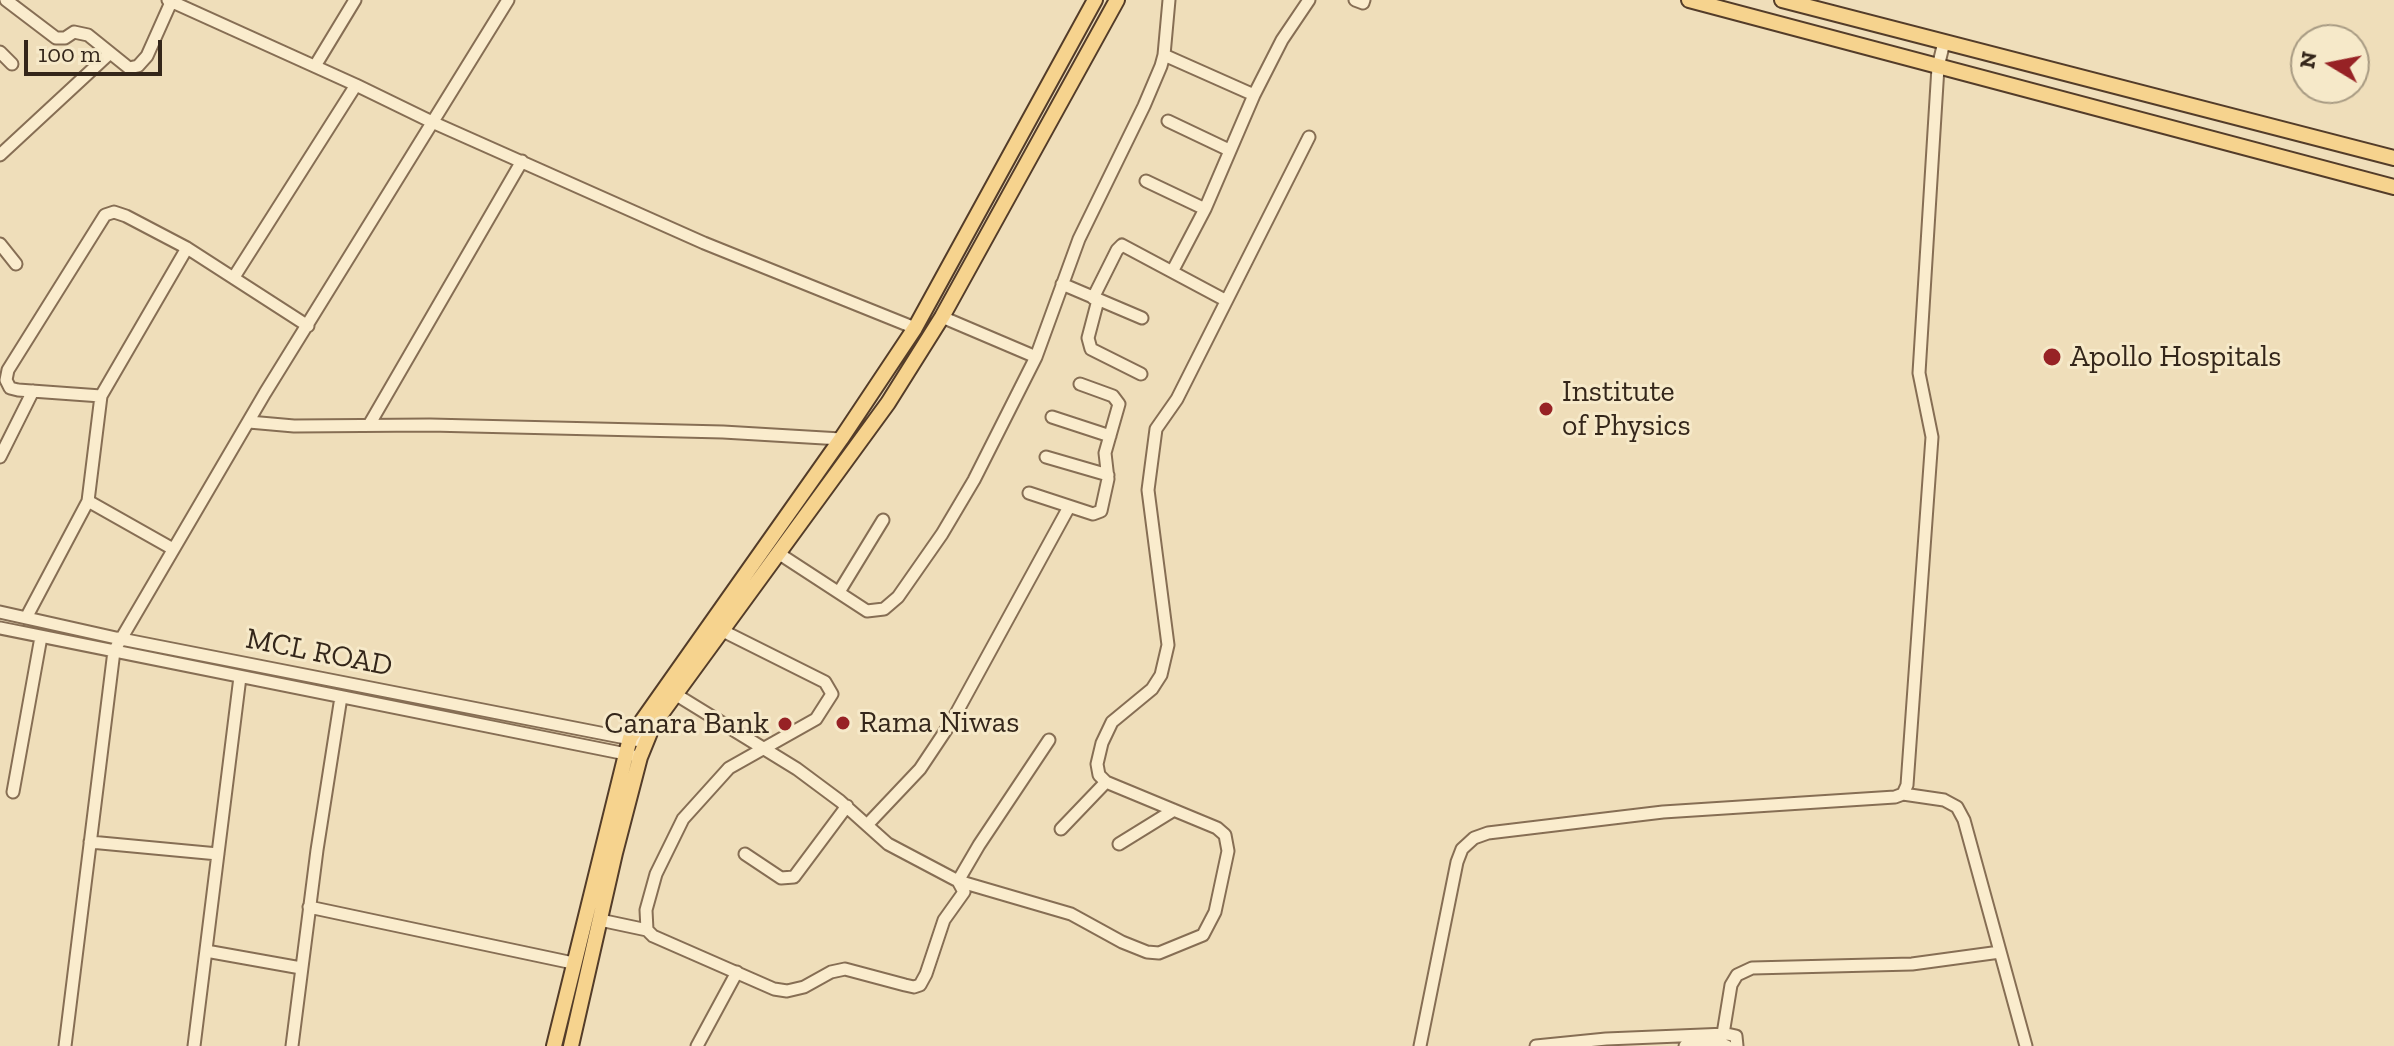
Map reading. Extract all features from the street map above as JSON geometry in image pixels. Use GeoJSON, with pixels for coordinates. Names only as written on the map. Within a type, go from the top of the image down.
{"type":"FeatureCollection","features":[{"type":"Feature","properties":{"kind":"main road"},"geometry":{"type":"LineString","coordinates":[[554,1046],[630,738],[841,439],[915,328],[1095,0]]}},
{"type":"Feature","properties":{"kind":"main road"},"geometry":{"type":"LineString","coordinates":[[571,1046],[640,757],[653,725],[885,407],[942,317],[1117,0]]}},
{"type":"Feature","properties":{"kind":"main road"},"geometry":{"type":"LineString","coordinates":[[1689,0],[2394,187]]}},
{"type":"Feature","properties":{"kind":"main road"},"geometry":{"type":"LineString","coordinates":[[1782,0],[2394,158]]}},
{"type":"Feature","properties":{"kind":"main road"},"geometry":{"type":"LineString","coordinates":[[869,396],[885,407]]}},
{"type":"Feature","properties":{"kind":"street"},"geometry":{"type":"LineString","coordinates":[[6,0],[56,38],[81,32],[129,68],[138,66],[147,56],[170,1],[704,243],[915,328]]}},
{"type":"Feature","properties":{"kind":"street"},"geometry":{"type":"LineString","coordinates":[[315,66],[355,0]]}},
{"type":"Feature","properties":{"kind":"street"},"geometry":{"type":"LineString","coordinates":[[65,1046],[114,651],[249,422],[508,0]]}},
{"type":"Feature","properties":{"kind":"street"},"geometry":{"type":"LineString","coordinates":[[778,553],[867,611],[884,609],[898,597],[942,534],[974,480],[1036,357],[1079,239],[1144,106],[1164,55],[1169,0]]}},
{"type":"Feature","properties":{"kind":"street"},"geometry":{"type":"LineString","coordinates":[[1173,270],[1205,209],[1254,95],[1282,40],[1309,0]]}},
{"type":"Feature","properties":{"kind":"street"},"geometry":{"type":"LineString","coordinates":[[1355,0],[1363,3],[1364,0]]}},
{"type":"Feature","properties":{"kind":"street"},"geometry":{"type":"LineString","coordinates":[[1903,794],[1907,785],[1930,491],[1932,437],[1919,373],[1938,67],[1944,42]]}},
{"type":"Feature","properties":{"kind":"street"},"geometry":{"type":"LineString","coordinates":[[0,52],[12,64]]}},
{"type":"Feature","properties":{"kind":"street"},"geometry":{"type":"LineString","coordinates":[[0,155],[109,54]]}},
{"type":"Feature","properties":{"kind":"street"},"geometry":{"type":"LineString","coordinates":[[1164,55],[1254,95]]}},
{"type":"Feature","properties":{"kind":"street"},"geometry":{"type":"LineString","coordinates":[[234,277],[356,85]]}},
{"type":"Feature","properties":{"kind":"street"},"geometry":{"type":"LineString","coordinates":[[1168,121],[1229,150]]}},
{"type":"Feature","properties":{"kind":"street"},"geometry":{"type":"LineString","coordinates":[[675,694],[797,769],[847,806],[888,844],[958,881],[1060,910],[1147,952],[1159,953],[1194,940],[1209,928],[1228,851],[1225,835],[1217,828],[1106,782],[1099,775],[1097,764],[1112,722],[1152,689],[1161,675],[1168,645],[1148,490],[1156,429],[1177,399],[1309,137]]}},
{"type":"Feature","properties":{"kind":"street"},"geometry":{"type":"LineString","coordinates":[[369,425],[522,161]]}},
{"type":"Feature","properties":{"kind":"street"},"geometry":{"type":"LineString","coordinates":[[1146,181],[1205,209]]}},
{"type":"Feature","properties":{"kind":"street"},"geometry":{"type":"LineString","coordinates":[[101,396],[10,388],[6,380],[8,370],[105,215],[114,212],[126,216],[187,248],[308,326]]}},
{"type":"Feature","properties":{"kind":"street"},"geometry":{"type":"LineString","coordinates":[[0,244],[16,264]]}},
{"type":"Feature","properties":{"kind":"street"},"geometry":{"type":"LineString","coordinates":[[1141,374],[1095,352],[1089,345],[1095,299],[1122,245],[1225,300]]}},
{"type":"Feature","properties":{"kind":"street"},"geometry":{"type":"LineString","coordinates":[[26,618],[88,501],[101,396],[187,248]]}},
{"type":"Feature","properties":{"kind":"street"},"geometry":{"type":"LineString","coordinates":[[1062,284],[1142,318]]}},
{"type":"Feature","properties":{"kind":"street"},"geometry":{"type":"LineString","coordinates":[[942,317],[1036,357]]}},
{"type":"Feature","properties":{"kind":"street"},"geometry":{"type":"LineString","coordinates":[[1029,493],[1093,514],[1101,511],[1108,475],[1105,453],[1120,408],[1118,399],[1080,384]]}},
{"type":"Feature","properties":{"kind":"street"},"geometry":{"type":"LineString","coordinates":[[0,457],[33,391]]}},
{"type":"Feature","properties":{"kind":"street"},"geometry":{"type":"LineString","coordinates":[[1052,417],[1110,436]]}},
{"type":"Feature","properties":{"kind":"street"},"geometry":{"type":"LineString","coordinates":[[249,422],[294,426],[723,432],[841,439]]}},
{"type":"Feature","properties":{"kind":"street"},"geometry":{"type":"LineString","coordinates":[[1046,457],[1108,475]]}},
{"type":"Feature","properties":{"kind":"street"},"geometry":{"type":"LineString","coordinates":[[88,501],[173,549]]}},
{"type":"Feature","properties":{"kind":"street"},"geometry":{"type":"LineString","coordinates":[[867,825],[920,769],[952,721],[1069,507]]}},
{"type":"Feature","properties":{"kind":"street"},"geometry":{"type":"LineString","coordinates":[[839,592],[883,520]]}},
{"type":"Feature","properties":{"kind":"street","name":"MCL ROAD"},"geometry":{"type":"LineString","coordinates":[[0,612],[121,639],[646,742]]}},
{"type":"Feature","properties":{"kind":"street","name":"MCL ROAD"},"geometry":{"type":"LineString","coordinates":[[0,628],[640,757]]}},
{"type":"Feature","properties":{"kind":"street"},"geometry":{"type":"LineString","coordinates":[[647,930],[646,910],[656,874],[683,819],[729,768],[816,719],[830,699],[830,688],[825,682],[723,631]]}},
{"type":"Feature","properties":{"kind":"street"},"geometry":{"type":"LineString","coordinates":[[13,792],[41,637]]}},
{"type":"Feature","properties":{"kind":"street"},"geometry":{"type":"LineString","coordinates":[[194,1046],[240,677]]}},
{"type":"Feature","properties":{"kind":"street"},"geometry":{"type":"LineString","coordinates":[[292,1046],[309,907],[341,697]]}},
{"type":"Feature","properties":{"kind":"street"},"geometry":{"type":"LineString","coordinates":[[958,881],[1049,740]]}},
{"type":"Feature","properties":{"kind":"street"},"geometry":{"type":"LineString","coordinates":[[1061,829],[1106,782]]}},
{"type":"Feature","properties":{"kind":"street"},"geometry":{"type":"LineString","coordinates":[[1420,1046],[1457,862],[1462,849],[1474,838],[1488,833],[1663,812],[1903,794],[1944,800],[1957,807],[1964,820],[2026,1046]]}},
{"type":"Feature","properties":{"kind":"street"},"geometry":{"type":"LineString","coordinates":[[745,854],[781,878],[794,877],[847,806]]}},
{"type":"Feature","properties":{"kind":"street"},"geometry":{"type":"LineString","coordinates":[[1119,844],[1174,810]]}},
{"type":"Feature","properties":{"kind":"street"},"geometry":{"type":"LineString","coordinates":[[90,842],[218,854]]}},
{"type":"Feature","properties":{"kind":"street"},"geometry":{"type":"LineString","coordinates":[[600,920],[647,930],[653,936],[774,989],[787,991],[804,987],[831,972],[845,969],[914,987],[920,985],[926,974],[944,920],[964,892],[958,881]]}},
{"type":"Feature","properties":{"kind":"street"},"geometry":{"type":"LineString","coordinates":[[309,907],[573,963]]}},
{"type":"Feature","properties":{"kind":"street"},"geometry":{"type":"LineString","coordinates":[[206,951],[301,968]]}},
{"type":"Feature","properties":{"kind":"street"},"geometry":{"type":"LineString","coordinates":[[1723,1034],[1731,985],[1737,975],[1752,968],[1912,964],[2000,952]]}},
{"type":"Feature","properties":{"kind":"street"},"geometry":{"type":"LineString","coordinates":[[697,1046],[737,972]]}},
{"type":"Feature","properties":{"kind":"street"},"geometry":{"type":"LineString","coordinates":[[1536,1046],[1723,1034],[1736,1036],[1737,1046]]}},
{"type":"Feature","properties":{"kind":"street"},"geometry":{"type":"LineString","coordinates":[[1685,1046],[1727,1046]]}},
{"type":"Feature","properties":{"kind":"place","name":"Apollo Hospitals"},"geometry":{"type":"Point","coordinates":[2052,357]}},
{"type":"Feature","properties":{"kind":"place","name":"Institute of Physics"},"geometry":{"type":"Point","coordinates":[1546,409]}},
{"type":"Feature","properties":{"kind":"place","name":"Rama Niwas"},"geometry":{"type":"Point","coordinates":[843,723]}},
{"type":"Feature","properties":{"kind":"place","name":"Canara Bank"},"geometry":{"type":"Point","coordinates":[785,724]}}]}
